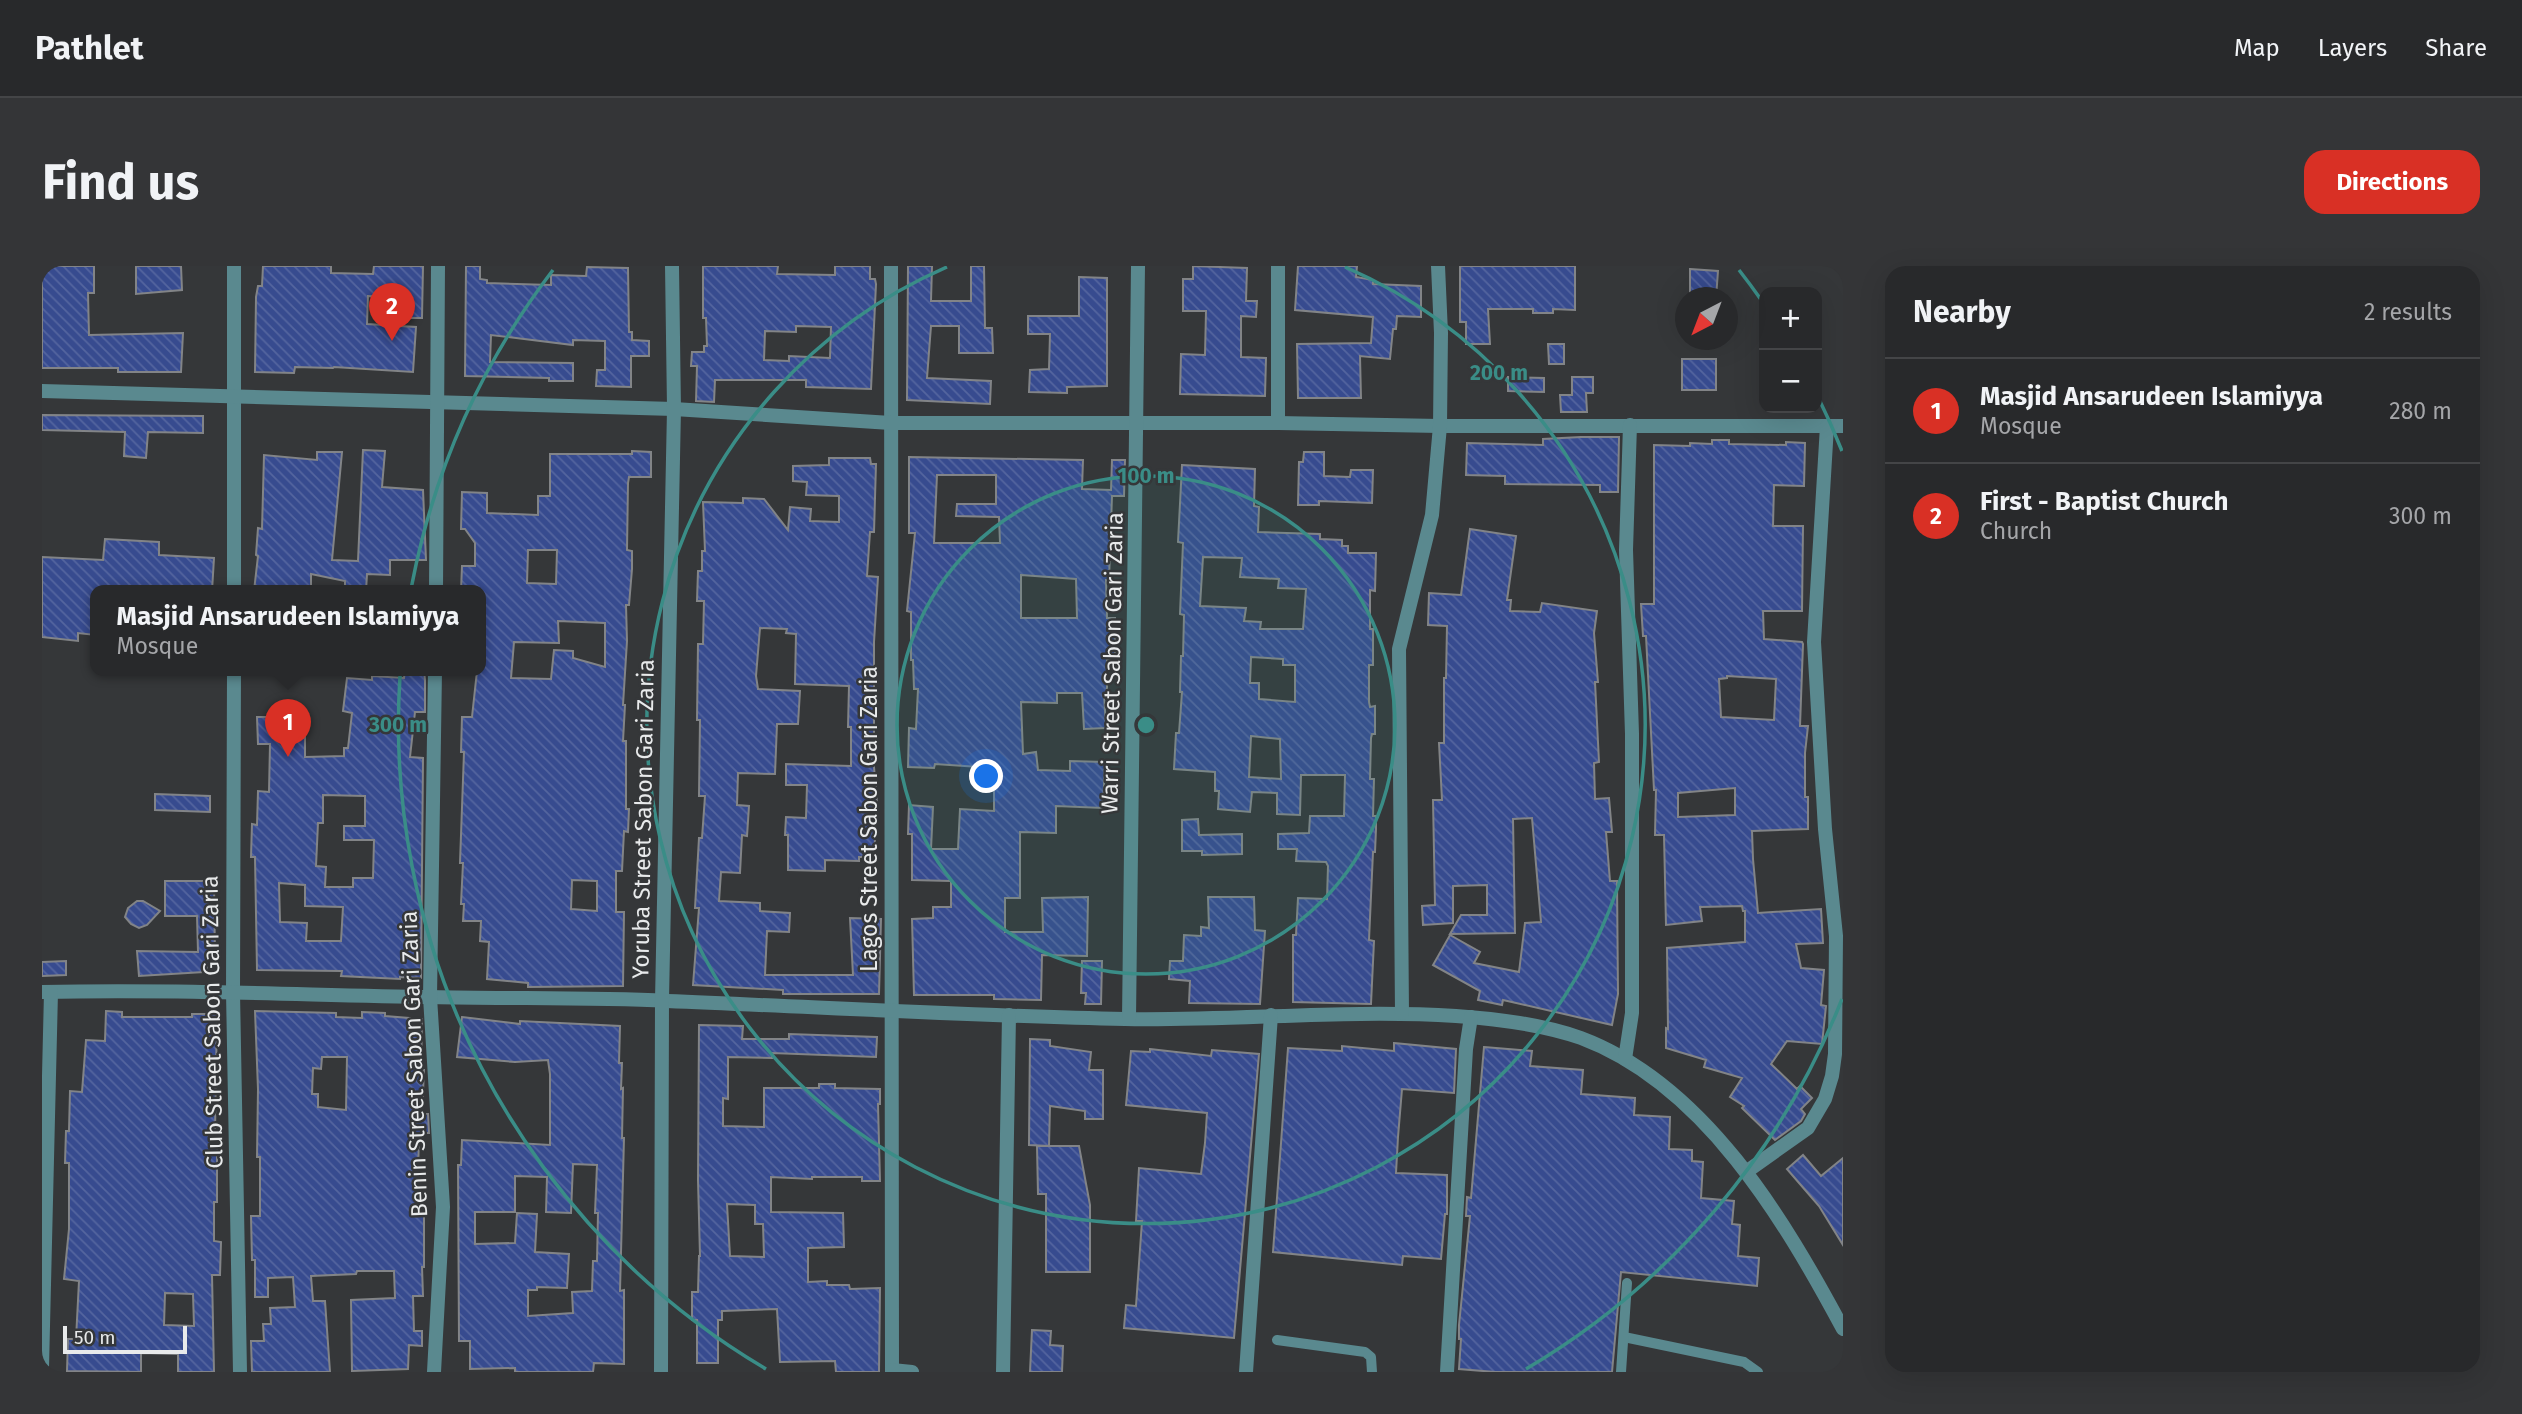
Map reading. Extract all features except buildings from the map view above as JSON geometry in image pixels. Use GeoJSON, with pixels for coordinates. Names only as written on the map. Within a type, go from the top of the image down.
{"type":"FeatureCollection","features":[{"type":"Feature","properties":{"kind":"street"},"geometry":{"type":"LineString","coordinates":[[234,266],[234,585]]}},
{"type":"Feature","properties":{"kind":"street"},"geometry":{"type":"LineString","coordinates":[[436,585],[438,266]]}},
{"type":"Feature","properties":{"kind":"street","name":"Yoruba Street Sabon Gari Zaria"},"geometry":{"type":"LineString","coordinates":[[661,1372],[662,1000],[674,409],[672,266]]}},
{"type":"Feature","properties":{"kind":"street","name":"Lagos Street Sabon Gari Zaria"},"geometry":{"type":"LineString","coordinates":[[891,266],[892,1371]]}},
{"type":"Feature","properties":{"kind":"street","name":"Warri Street Sabon Gari Zaria"},"geometry":{"type":"LineString","coordinates":[[1129,1019],[1138,266]]}},
{"type":"Feature","properties":{"kind":"street"},"geometry":{"type":"LineString","coordinates":[[1278,266],[1278,423]]}},
{"type":"Feature","properties":{"kind":"street"},"geometry":{"type":"LineString","coordinates":[[1402,1013],[1399,649],[1432,515],[1440,426],[1441,333],[1438,266]]}},
{"type":"Feature","properties":{"kind":"street"},"geometry":{"type":"LineString","coordinates":[[42,391],[674,409],[891,423],[1843,426]]}},
{"type":"Feature","properties":{"kind":"street"},"geometry":{"type":"LineString","coordinates":[[1625,1059],[1632,1013],[1632,734],[1626,550],[1630,425]]}},
{"type":"Feature","properties":{"kind":"street"},"geometry":{"type":"LineString","coordinates":[[1746,1172],[1808,1128],[1825,1099],[1835,1054],[1836,936],[1825,829],[1814,642],[1827,426]]}},
{"type":"Feature","properties":{"kind":"street","name":"Club Street Sabon Gari Zaria"},"geometry":{"type":"LineString","coordinates":[[234,676],[233,992],[240,1372]]}},
{"type":"Feature","properties":{"kind":"street","name":"Benin Street Sabon Gari Zaria"},"geometry":{"type":"LineString","coordinates":[[434,1372],[443,1207],[430,997],[435,676]]}},
{"type":"Feature","properties":{"kind":"street"},"geometry":{"type":"LineString","coordinates":[[42,1368],[46,992],[233,992],[662,1000],[892,1012],[1129,1019],[1402,1013],[1506,1020],[1580,1038],[1625,1059],[1677,1097],[1727,1148],[1746,1172],[1807,1261],[1843,1329]]}},
{"type":"Feature","properties":{"kind":"street"},"geometry":{"type":"LineString","coordinates":[[1003,1372],[1009,1015]]}},
{"type":"Feature","properties":{"kind":"street"},"geometry":{"type":"LineString","coordinates":[[1246,1372],[1271,1015]]}},
{"type":"Feature","properties":{"kind":"street"},"geometry":{"type":"LineString","coordinates":[[1447,1372],[1466,1049],[1471,1017]]}},
{"type":"Feature","properties":{"kind":"street"},"geometry":{"type":"LineString","coordinates":[[892,1371],[912,1372]]}},
{"type":"Feature","properties":{"kind":"lane"},"geometry":{"type":"LineString","coordinates":[[1622,1372],[1627,1283]]}},
{"type":"Feature","properties":{"kind":"lane"},"geometry":{"type":"LineString","coordinates":[[1624,1337],[1744,1362],[1758,1372]]}},
{"type":"Feature","properties":{"kind":"lane"},"geometry":{"type":"LineString","coordinates":[[1277,1340],[1365,1352],[1371,1357],[1372,1372]]}},
{"type":"Feature","properties":{"kind":"place","name":"First - Baptist Church"},"geometry":{"type":"Point","coordinates":[392,341]}},
{"type":"Feature","properties":{"kind":"place","name":"Masjid Ansarudeen Islamiyya"},"geometry":{"type":"Point","coordinates":[288,757]}}]}
